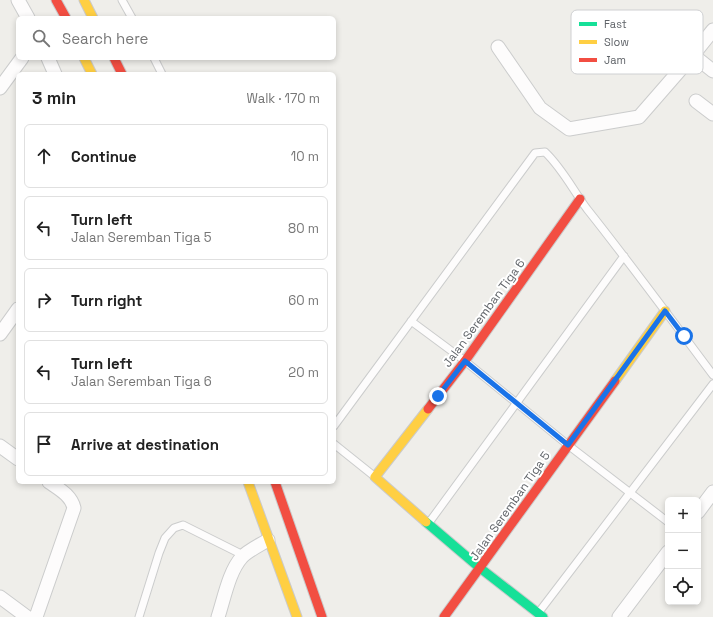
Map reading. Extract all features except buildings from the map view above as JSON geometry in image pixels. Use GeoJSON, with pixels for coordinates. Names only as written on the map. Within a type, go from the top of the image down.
{"type":"FeatureCollection","features":[{"type":"Feature","properties":{"kind":"street"},"geometry":{"type":"LineString","coordinates":[[18,0],[27,16]]}},
{"type":"Feature","properties":{"kind":"street"},"geometry":{"type":"LineString","coordinates":[[56,0],[65,16]]}},
{"type":"Feature","properties":{"kind":"street"},"geometry":{"type":"LineString","coordinates":[[84,0],[92,16]]}},
{"type":"Feature","properties":{"kind":"street"},"geometry":{"type":"LineString","coordinates":[[703,42],[713,30]]}},
{"type":"Feature","properties":{"kind":"street"},"geometry":{"type":"LineString","coordinates":[[498,46],[540,108],[568,129],[639,117],[676,74]]}},
{"type":"Feature","properties":{"kind":"street"},"geometry":{"type":"LineString","coordinates":[[0,88],[21,60]]}},
{"type":"Feature","properties":{"kind":"street"},"geometry":{"type":"LineString","coordinates":[[49,60],[54,72]]}},
{"type":"Feature","properties":{"kind":"street"},"geometry":{"type":"LineString","coordinates":[[85,60],[91,72]]}},
{"type":"Feature","properties":{"kind":"street"},"geometry":{"type":"LineString","coordinates":[[115,60],[121,72]]}},
{"type":"Feature","properties":{"kind":"street"},"geometry":{"type":"LineString","coordinates":[[703,63],[713,71]]}},
{"type":"Feature","properties":{"kind":"street"},"geometry":{"type":"LineString","coordinates":[[696,100],[713,114]]}},
{"type":"Feature","properties":{"kind":"street","name":"Jalan Seremban Tiga 6"},"geometry":{"type":"LineString","coordinates":[[375,477],[465,361],[580,199]]}},
{"type":"Feature","properties":{"kind":"street","name":"Jalan Seremban Tiga 5"},"geometry":{"type":"LineString","coordinates":[[444,617],[665,311]]}},
{"type":"Feature","properties":{"kind":"street"},"geometry":{"type":"LineString","coordinates":[[0,334],[16,312]]}},
{"type":"Feature","properties":{"kind":"street"},"geometry":{"type":"LineString","coordinates":[[0,446],[16,458]]}},
{"type":"Feature","properties":{"kind":"street"},"geometry":{"type":"LineString","coordinates":[[375,477],[428,524],[539,616]]}},
{"type":"Feature","properties":{"kind":"street"},"geometry":{"type":"LineString","coordinates":[[36,617],[74,508],[69,497],[52,484]]}},
{"type":"Feature","properties":{"kind":"street"},"geometry":{"type":"LineString","coordinates":[[249,484],[297,617]]}},
{"type":"Feature","properties":{"kind":"street"},"geometry":{"type":"LineString","coordinates":[[276,484],[322,617]]}},
{"type":"Feature","properties":{"kind":"street"},"geometry":{"type":"LineString","coordinates":[[701,508],[713,492]]}},
{"type":"Feature","properties":{"kind":"street"},"geometry":{"type":"LineString","coordinates":[[218,617],[232,575],[243,555],[268,540]]}},
{"type":"Feature","properties":{"kind":"street"},"geometry":{"type":"LineString","coordinates":[[619,617],[665,556]]}},
{"type":"Feature","properties":{"kind":"street"},"geometry":{"type":"LineString","coordinates":[[0,597],[27,617]]}},
{"type":"Feature","properties":{"kind":"lane"},"geometry":{"type":"LineString","coordinates":[[122,0],[131,16]]}},
{"type":"Feature","properties":{"kind":"lane"},"geometry":{"type":"LineString","coordinates":[[155,60],[161,72]]}},
{"type":"Feature","properties":{"kind":"lane"},"geometry":{"type":"LineString","coordinates":[[336,423],[535,153],[545,152],[554,160],[580,199],[713,375]]}},
{"type":"Feature","properties":{"kind":"lane"},"geometry":{"type":"LineString","coordinates":[[428,524],[624,256]]}},
{"type":"Feature","properties":{"kind":"lane"},"geometry":{"type":"LineString","coordinates":[[411,321],[465,361],[568,445],[665,520]]}},
{"type":"Feature","properties":{"kind":"lane"},"geometry":{"type":"LineString","coordinates":[[539,616],[713,384]]}},
{"type":"Feature","properties":{"kind":"lane"},"geometry":{"type":"LineString","coordinates":[[336,446],[375,477]]}},
{"type":"Feature","properties":{"kind":"lane"},"geometry":{"type":"LineString","coordinates":[[139,617],[165,538],[174,528],[183,525],[243,555]]}},
{"type":"Feature","properties":{"kind":"traffic: fast"},"geometry":{"type":"LineString","coordinates":[[426,522],[480,568],[543,617]]}},
{"type":"Feature","properties":{"kind":"traffic: slow"},"geometry":{"type":"LineString","coordinates":[[84,0],[92,16]]}},
{"type":"Feature","properties":{"kind":"traffic: slow"},"geometry":{"type":"LineString","coordinates":[[85,60],[91,72]]}},
{"type":"Feature","properties":{"kind":"traffic: slow"},"geometry":{"type":"LineString","coordinates":[[615,381],[665,311]]}},
{"type":"Feature","properties":{"kind":"traffic: slow"},"geometry":{"type":"LineString","coordinates":[[426,522],[375,477],[428,409]]}},
{"type":"Feature","properties":{"kind":"traffic: slow"},"geometry":{"type":"LineString","coordinates":[[249,484],[297,617]]}},
{"type":"Feature","properties":{"kind":"traffic: jam"},"geometry":{"type":"LineString","coordinates":[[56,0],[65,16]]}},
{"type":"Feature","properties":{"kind":"traffic: jam"},"geometry":{"type":"LineString","coordinates":[[115,60],[121,72]]}},
{"type":"Feature","properties":{"kind":"traffic: jam"},"geometry":{"type":"LineString","coordinates":[[428,409],[465,361],[580,199]]}},
{"type":"Feature","properties":{"kind":"traffic: jam"},"geometry":{"type":"LineString","coordinates":[[444,617],[615,381]]}},
{"type":"Feature","properties":{"kind":"traffic: jam"},"geometry":{"type":"LineString","coordinates":[[276,484],[322,617]]}},
{"type":"Feature","properties":{"kind":"route"},"geometry":{"type":"LineString","coordinates":[[438,396],[465,361],[568,445],[665,311],[684,336]]}}]}
